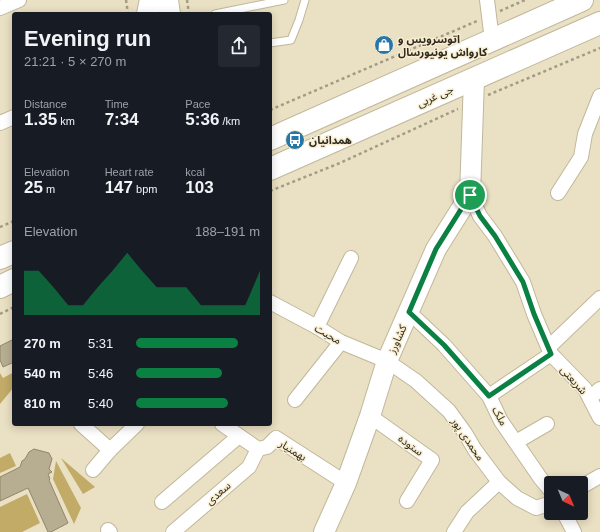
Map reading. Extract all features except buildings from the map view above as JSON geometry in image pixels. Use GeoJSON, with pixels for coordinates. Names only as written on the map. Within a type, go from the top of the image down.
{"type":"FeatureCollection","features":[{"type":"Feature","properties":{"kind":"main road"},"geometry":{"type":"LineString","coordinates":[[272,138],[582,0]]}},
{"type":"Feature","properties":{"kind":"main road","name":"جی غربی"},"geometry":{"type":"LineString","coordinates":[[272,169],[600,23]]}},
{"type":"Feature","properties":{"kind":"main road"},"geometry":{"type":"LineString","coordinates":[[0,258],[12,253]]}},
{"type":"Feature","properties":{"kind":"main road"},"geometry":{"type":"LineString","coordinates":[[0,287],[12,281]]}},
{"type":"Feature","properties":{"kind":"street"},"geometry":{"type":"LineString","coordinates":[[0,8],[19,0]]}},
{"type":"Feature","properties":{"kind":"street"},"geometry":{"type":"LineString","coordinates":[[487,0],[492,40]]}},
{"type":"Feature","properties":{"kind":"street"},"geometry":{"type":"LineString","coordinates":[[153,6],[166,12]]}},
{"type":"Feature","properties":{"kind":"street"},"geometry":{"type":"LineString","coordinates":[[470,195],[474,79]]}},
{"type":"Feature","properties":{"kind":"street"},"geometry":{"type":"LineString","coordinates":[[558,193],[581,157],[585,134],[600,96]]}},
{"type":"Feature","properties":{"kind":"street"},"geometry":{"type":"LineString","coordinates":[[0,123],[12,118]]}},
{"type":"Feature","properties":{"kind":"street","name":"کشاورز"},"geometry":{"type":"LineString","coordinates":[[324,532],[346,483],[370,416],[387,361],[436,249],[470,195]]}},
{"type":"Feature","properties":{"kind":"street","name":"شریعتی"},"geometry":{"type":"LineString","coordinates":[[470,195],[480,216],[495,236],[523,282],[534,314],[550,351],[584,389],[595,394],[600,418]]}},
{"type":"Feature","properties":{"kind":"street"},"geometry":{"type":"LineString","coordinates":[[317,327],[351,258]]}},
{"type":"Feature","properties":{"kind":"street"},"geometry":{"type":"LineString","coordinates":[[489,396],[550,351],[600,298]]}},
{"type":"Feature","properties":{"kind":"street","name":"محبت"},"geometry":{"type":"LineString","coordinates":[[272,303],[317,327],[341,342],[387,361]]}},
{"type":"Feature","properties":{"kind":"street","name":"ملک"},"geometry":{"type":"LineString","coordinates":[[409,312],[444,345],[489,396],[501,421],[544,483]]}},
{"type":"Feature","properties":{"kind":"street"},"geometry":{"type":"LineString","coordinates":[[295,400],[341,342]]}},
{"type":"Feature","properties":{"kind":"street","name":"محمدی پور"},"geometry":{"type":"LineString","coordinates":[[387,361],[416,381],[449,411],[499,482],[517,498],[536,508],[544,505]]}},
{"type":"Feature","properties":{"kind":"street","name":"ستوده"},"geometry":{"type":"LineString","coordinates":[[370,416],[432,460],[407,501]]}},
{"type":"Feature","properties":{"kind":"street"},"geometry":{"type":"LineString","coordinates":[[516,442],[547,424]]}},
{"type":"Feature","properties":{"kind":"street"},"geometry":{"type":"LineString","coordinates":[[83,426],[110,450]]}},
{"type":"Feature","properties":{"kind":"street"},"geometry":{"type":"LineString","coordinates":[[93,470],[132,426]]}},
{"type":"Feature","properties":{"kind":"street"},"geometry":{"type":"LineString","coordinates":[[225,426],[258,449]]}},
{"type":"Feature","properties":{"kind":"street"},"geometry":{"type":"LineString","coordinates":[[162,502],[239,436]]}},
{"type":"Feature","properties":{"kind":"street","name":"بهمنیار"},"geometry":{"type":"LineString","coordinates":[[258,449],[267,447],[276,438],[346,483]]}},
{"type":"Feature","properties":{"kind":"street","name":"سعدی"},"geometry":{"type":"LineString","coordinates":[[173,532],[249,467],[258,449]]}},
{"type":"Feature","properties":{"kind":"street"},"geometry":{"type":"LineString","coordinates":[[588,483],[600,476]]}},
{"type":"Feature","properties":{"kind":"street"},"geometry":{"type":"LineString","coordinates":[[454,532],[467,512],[499,482]]}},
{"type":"Feature","properties":{"kind":"street"},"geometry":{"type":"LineString","coordinates":[[568,520],[574,532]]}},
{"type":"Feature","properties":{"kind":"lane"},"geometry":{"type":"LineString","coordinates":[[227,12],[284,0]]}},
{"type":"Feature","properties":{"kind":"lane"},"geometry":{"type":"LineString","coordinates":[[272,43],[291,40],[305,0]]}},
{"type":"Feature","properties":{"kind":"path"},"geometry":{"type":"LineString","coordinates":[[126,0],[128,12]]}},
{"type":"Feature","properties":{"kind":"path"},"geometry":{"type":"LineString","coordinates":[[187,0],[188,12]]}},
{"type":"Feature","properties":{"kind":"path"},"geometry":{"type":"LineString","coordinates":[[272,109],[525,0]]}},
{"type":"Feature","properties":{"kind":"path"},"geometry":{"type":"LineString","coordinates":[[272,190],[340,163],[473,102],[600,48]]}},
{"type":"Feature","properties":{"kind":"path"},"geometry":{"type":"LineString","coordinates":[[0,227],[12,222]]}},
{"type":"Feature","properties":{"kind":"path"},"geometry":{"type":"LineString","coordinates":[[0,314],[12,308]]}},
{"type":"Feature","properties":{"kind":"shaded area"},"geometry":{"type":"Polygon","coordinates":[[[0,373],[3,378],[12,373],[12,389],[0,404],[0,373]]]}},
{"type":"Feature","properties":{"kind":"shaded area"},"geometry":{"type":"Polygon","coordinates":[[[10,453],[16,466],[0,473],[0,458],[10,453]]]}},
{"type":"Feature","properties":{"kind":"shaded area"},"geometry":{"type":"Polygon","coordinates":[[[61,458],[95,487],[83,494],[61,458]]]}},
{"type":"Feature","properties":{"kind":"shaded area"},"geometry":{"type":"Polygon","coordinates":[[[56,461],[81,508],[74,524],[53,479],[56,461]]]}},
{"type":"Feature","properties":{"kind":"shaded area"},"geometry":{"type":"Polygon","coordinates":[[[27,494],[40,523],[22,532],[0,532],[0,507],[27,494]]]}},
{"type":"Feature","properties":{"kind":"place","name":"اتوسرویس و کارواش یونیورسال"},"geometry":{"type":"Point","coordinates":[384,45]}},
{"type":"Feature","properties":{"kind":"place","name":"همدانیان"},"geometry":{"type":"Point","coordinates":[295,140]}},
{"type":"Feature","properties":{"kind":"route"},"geometry":{"type":"LineString","coordinates":[[470,195],[480,216],[495,236],[523,282],[534,314],[551,354],[489,396],[444,345],[409,312],[436,249],[470,195]]}}]}
